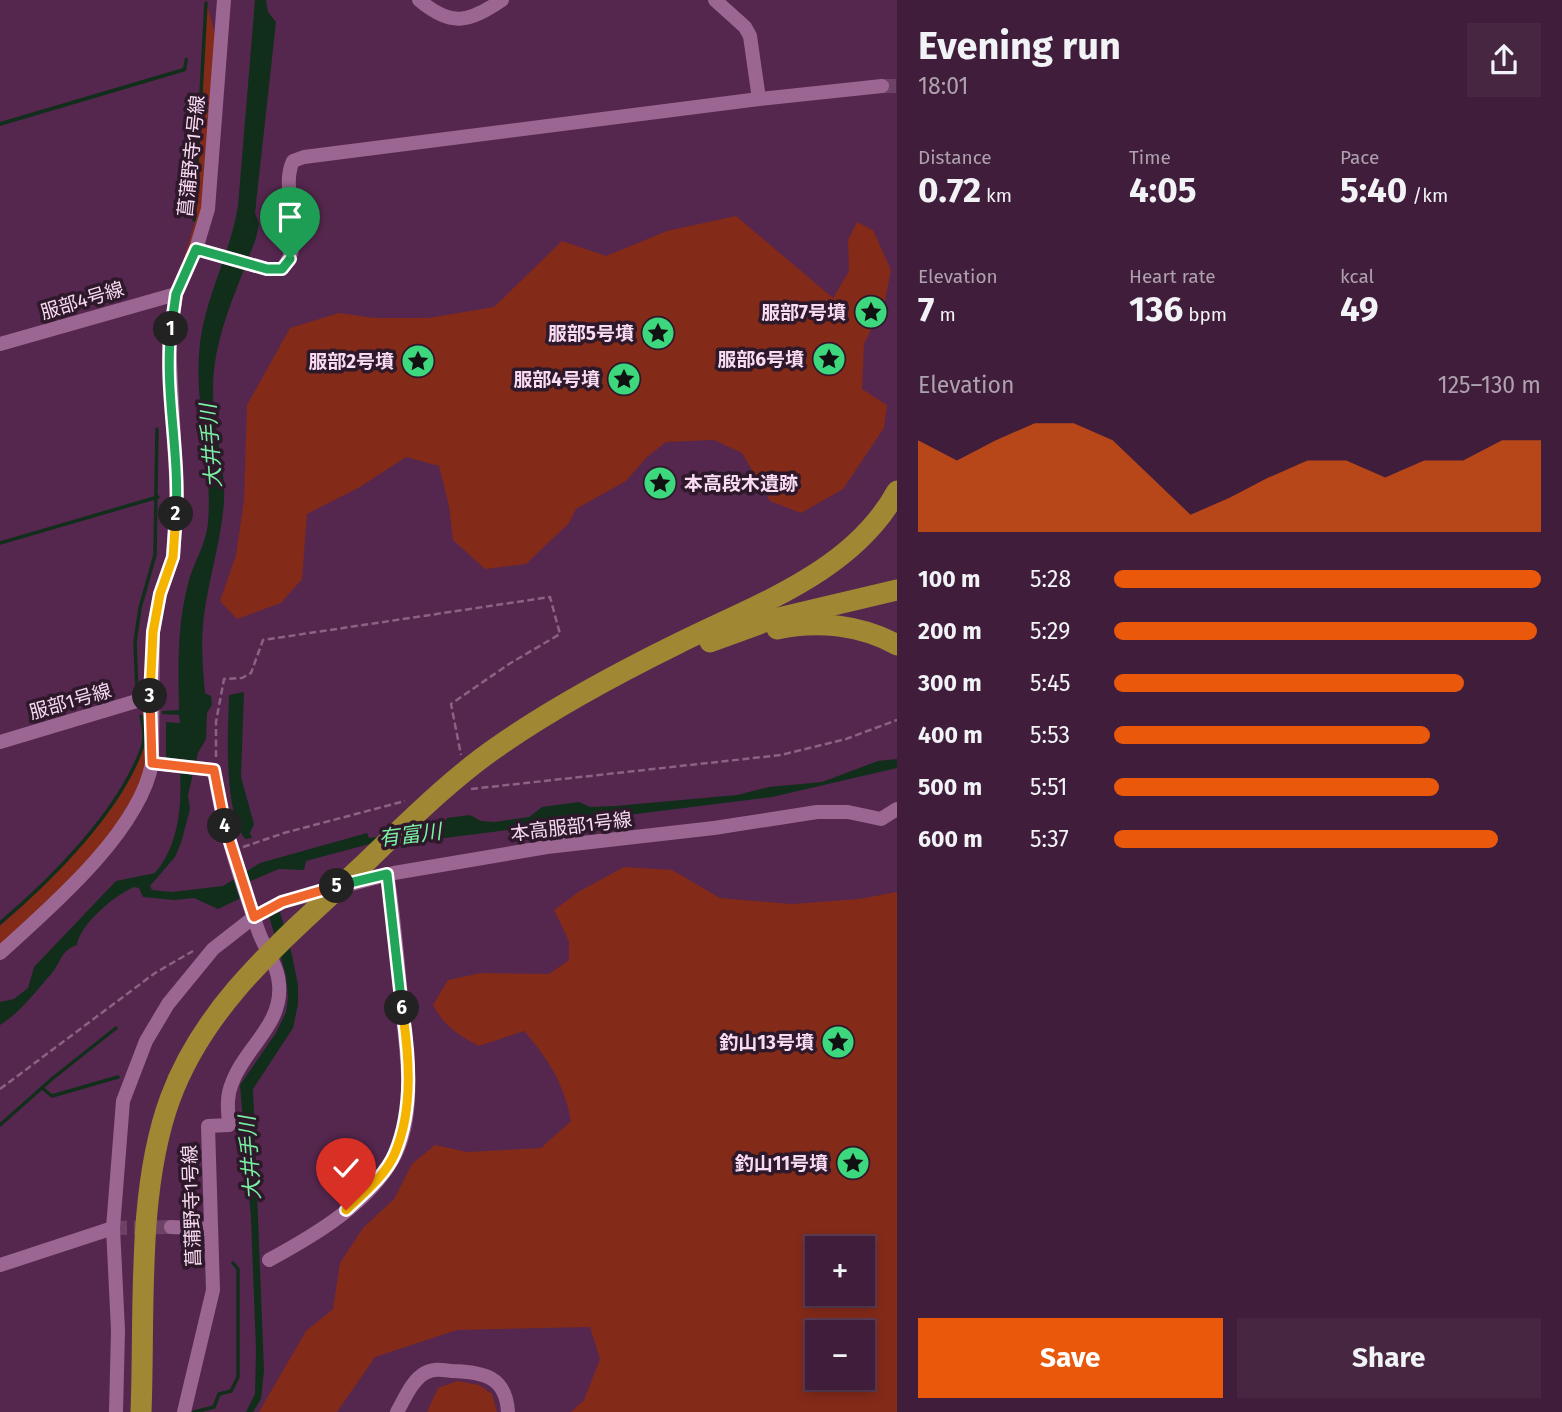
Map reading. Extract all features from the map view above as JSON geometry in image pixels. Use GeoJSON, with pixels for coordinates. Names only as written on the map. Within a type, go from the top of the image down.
{"type":"FeatureCollection","features":[{"type":"Feature","properties":{"kind":"highway"},"geometry":{"type":"LineString","coordinates":[[141,1412],[148,1204],[160,1133],[175,1089],[202,1031],[256,971],[502,748],[594,687],[739,615],[842,556],[876,521],[897,491]]}},
{"type":"Feature","properties":{"kind":"highway"},"geometry":{"type":"LineString","coordinates":[[739,615],[897,578]]}},
{"type":"Feature","properties":{"kind":"highway"},"geometry":{"type":"LineString","coordinates":[[502,748],[599,692],[681,653],[770,620],[897,590]]}},
{"type":"Feature","properties":{"kind":"highway"},"geometry":{"type":"LineString","coordinates":[[681,653],[782,628],[819,625],[857,628],[897,645]]}},
{"type":"Feature","properties":{"kind":"highway"},"geometry":{"type":"LineString","coordinates":[[148,1412],[156,1205],[168,1135],[195,1060],[228,1008],[256,971]]}},
{"type":"Feature","properties":{"kind":"street","name":"菖蒲野寺1号線"},"geometry":{"type":"LineString","coordinates":[[156,763],[150,697],[153,632],[160,594],[173,557],[174,533],[176,437],[168,362],[176,294],[202,251],[212,171],[223,0]]}},
{"type":"Feature","properties":{"kind":"street"},"geometry":{"type":"LineString","coordinates":[[419,0],[449,20],[467,18],[502,0]]}},
{"type":"Feature","properties":{"kind":"street"},"geometry":{"type":"LineString","coordinates":[[715,0],[745,27],[750,36],[759,99]]}},
{"type":"Feature","properties":{"kind":"street"},"geometry":{"type":"LineString","coordinates":[[202,251],[267,269],[282,269],[290,259],[295,223],[289,170],[293,160],[759,99],[882,86]]}},
{"type":"Feature","properties":{"kind":"street","name":"服部4号線"},"geometry":{"type":"LineString","coordinates":[[0,344],[176,294]]}},
{"type":"Feature","properties":{"kind":"street","name":"服部1号線"},"geometry":{"type":"LineString","coordinates":[[0,742],[150,697]]}},
{"type":"Feature","properties":{"kind":"street"},"geometry":{"type":"LineString","coordinates":[[0,953],[62,895],[113,838],[143,792],[156,763],[209,769],[253,913]]}},
{"type":"Feature","properties":{"kind":"street"},"geometry":{"type":"LineString","coordinates":[[881,819],[897,809]]}},
{"type":"Feature","properties":{"kind":"street","name":"本高服部1号線"},"geometry":{"type":"LineString","coordinates":[[116,1412],[118,1330],[113,1228],[123,1101],[146,1041],[169,1004],[213,949],[253,913],[314,892],[387,874],[547,847],[714,828],[817,812],[848,812],[897,825]]}},
{"type":"Feature","properties":{"kind":"street"},"geometry":{"type":"LineString","coordinates":[[269,1260],[312,1237],[346,1210],[374,1183],[395,1154],[407,1108],[408,1049],[387,874]]}},
{"type":"Feature","properties":{"kind":"street","name":"菖蒲野寺1号線"},"geometry":{"type":"LineString","coordinates":[[184,1412],[214,1290],[209,1229],[208,1126],[229,1125],[228,1097],[232,1080],[275,1017],[279,1000],[276,971],[253,913]]}},
{"type":"Feature","properties":{"kind":"street"},"geometry":{"type":"LineString","coordinates":[[171,1227],[209,1229]]}},
{"type":"Feature","properties":{"kind":"street"},"geometry":{"type":"LineString","coordinates":[[0,1265],[113,1228]]}},
{"type":"Feature","properties":{"kind":"street"},"geometry":{"type":"LineString","coordinates":[[397,1412],[418,1379],[435,1370],[476,1372],[494,1378],[505,1392],[508,1412]]}},
{"type":"Feature","properties":{"kind":"path"},"geometry":{"type":"LineString","coordinates":[[209,769],[218,744],[216,722],[224,679],[242,678],[251,673],[263,640],[551,597],[560,634],[509,664],[451,704],[463,765]]}},
{"type":"Feature","properties":{"kind":"path"},"geometry":{"type":"LineString","coordinates":[[596,776],[780,755],[846,739],[897,720]]}},
{"type":"Feature","properties":{"kind":"path"},"geometry":{"type":"LineString","coordinates":[[0,1089],[155,973],[189,952],[213,949]]}},
{"type":"Feature","properties":{"kind":"shaded area"},"geometry":{"type":"Polygon","coordinates":[[[207,5],[218,45],[204,209],[174,290],[195,222],[207,5]]]}},
{"type":"Feature","properties":{"kind":"shaded area"},"geometry":{"type":"Polygon","coordinates":[[[736,216],[833,298],[849,271],[848,240],[857,222],[873,230],[891,270],[885,301],[864,344],[862,389],[887,405],[884,428],[843,489],[801,513],[770,501],[742,453],[714,440],[666,442],[647,457],[626,481],[576,509],[569,523],[526,564],[485,569],[453,540],[449,506],[439,466],[406,457],[360,487],[307,514],[302,579],[281,603],[237,619],[220,601],[236,555],[244,500],[247,405],[290,328],[339,313],[374,318],[429,318],[494,307],[562,241],[606,256],[667,231],[736,216]]]}},
{"type":"Feature","properties":{"kind":"shaded area"},"geometry":{"type":"Polygon","coordinates":[[[142,706],[146,708],[148,767],[139,791],[125,815],[85,865],[0,949],[0,926],[82,845],[101,822],[133,773],[144,744],[142,706]]]}},
{"type":"Feature","properties":{"kind":"shaded area"},"geometry":{"type":"Polygon","coordinates":[[[624,867],[672,870],[720,898],[792,904],[859,899],[897,892],[897,1412],[571,1412],[584,1400],[600,1359],[590,1327],[457,1330],[375,1357],[337,1412],[259,1412],[306,1331],[333,1309],[340,1263],[363,1228],[394,1199],[412,1164],[435,1145],[467,1152],[541,1148],[571,1121],[565,1096],[554,1073],[524,1031],[479,1046],[452,1029],[433,1005],[448,980],[481,973],[549,974],[569,960],[569,941],[554,910],[580,891],[624,867]]]}},
{"type":"Feature","properties":{"kind":"shaded area"},"geometry":{"type":"Polygon","coordinates":[[[457,1381],[479,1385],[492,1394],[497,1412],[427,1412],[438,1388],[457,1381]]]}},
{"type":"Feature","properties":{"kind":"water"},"geometry":{"type":"Polygon","coordinates":[[[255,0],[266,0],[268,12],[276,22],[255,213],[259,224],[222,331],[214,370],[214,405],[224,502],[202,633],[205,693],[211,696],[212,705],[207,713],[206,739],[198,753],[188,795],[190,809],[181,843],[175,857],[150,886],[152,890],[172,892],[223,886],[260,863],[367,833],[369,838],[440,829],[447,818],[470,815],[481,821],[495,822],[529,817],[542,807],[579,802],[590,807],[615,806],[737,795],[769,787],[822,782],[878,761],[897,759],[897,768],[772,797],[421,841],[421,836],[388,839],[306,861],[304,870],[279,869],[248,882],[241,898],[218,909],[194,898],[174,900],[143,897],[139,888],[134,887],[99,911],[84,928],[77,945],[64,953],[52,973],[28,1001],[0,1025],[0,1002],[14,999],[28,988],[34,967],[116,881],[155,873],[174,839],[180,800],[180,773],[166,761],[166,722],[180,723],[179,715],[162,714],[162,711],[179,710],[182,615],[188,584],[205,539],[208,523],[208,481],[199,396],[199,354],[205,316],[238,206],[255,0]]]}},
{"type":"Feature","properties":{"kind":"water"},"geometry":{"type":"Polygon","coordinates":[[[185,58],[188,58],[186,71],[0,126],[0,122],[183,68],[185,58]]]}},
{"type":"Feature","properties":{"kind":"water"},"geometry":{"type":"Polygon","coordinates":[[[244,692],[241,777],[254,824],[250,833],[252,838],[245,839],[233,809],[228,770],[229,695],[244,692]]]}},
{"type":"Feature","properties":{"kind":"water","name":"大井手川"},"geometry":{"type":"Polygon","coordinates":[[[280,912],[298,985],[298,1004],[293,1028],[253,1089],[264,1371],[261,1399],[253,1412],[246,1412],[255,1394],[256,1350],[251,1219],[240,1085],[276,1033],[286,1012],[286,975],[269,916],[280,912]]]}},
{"type":"Feature","properties":{"kind":"waterway"},"geometry":{"type":"LineString","coordinates":[[194,220],[206,3]]}},
{"type":"Feature","properties":{"kind":"waterway"},"geometry":{"type":"LineString","coordinates":[[137,692],[135,642],[140,608],[155,555],[157,429]]}},
{"type":"Feature","properties":{"kind":"waterway"},"geometry":{"type":"LineString","coordinates":[[0,543],[158,497]]}},
{"type":"Feature","properties":{"kind":"waterway"},"geometry":{"type":"LineString","coordinates":[[0,923],[61,866],[117,796],[143,744],[141,716]]}},
{"type":"Feature","properties":{"kind":"waterway"},"geometry":{"type":"LineString","coordinates":[[0,1125],[116,1028]]}},
{"type":"Feature","properties":{"kind":"waterway"},"geometry":{"type":"LineString","coordinates":[[42,1088],[52,1096],[118,1077]]}},
{"type":"Feature","properties":{"kind":"waterway"},"geometry":{"type":"LineString","coordinates":[[194,1412],[214,1407],[219,1394],[231,1391],[238,1377],[238,1269],[233,1263]]}},
{"type":"Feature","properties":{"kind":"tunnel"},"geometry":{"type":"LineString","coordinates":[[882,86],[897,86]]}},
{"type":"Feature","properties":{"kind":"tunnel"},"geometry":{"type":"LineString","coordinates":[[113,1228],[171,1227]]}},
{"type":"Feature","properties":{"kind":"place","name":"服部7号墳"},"geometry":{"type":"Point","coordinates":[871,312]}},
{"type":"Feature","properties":{"kind":"place","name":"服部5号墳"},"geometry":{"type":"Point","coordinates":[658,333]}},
{"type":"Feature","properties":{"kind":"place","name":"服部6号墳"},"geometry":{"type":"Point","coordinates":[829,359]}},
{"type":"Feature","properties":{"kind":"place","name":"服部2号墳"},"geometry":{"type":"Point","coordinates":[418,361]}},
{"type":"Feature","properties":{"kind":"place","name":"服部4号墳"},"geometry":{"type":"Point","coordinates":[624,379]}},
{"type":"Feature","properties":{"kind":"place","name":"本高段木遺跡"},"geometry":{"type":"Point","coordinates":[660,483]}},
{"type":"Feature","properties":{"kind":"place","name":"釣山13号墳"},"geometry":{"type":"Point","coordinates":[838,1042]}},
{"type":"Feature","properties":{"kind":"place","name":"釣山11号墳"},"geometry":{"type":"Point","coordinates":[853,1163]}},
{"type":"Feature","properties":{"kind":"route"},"geometry":{"type":"LineString","coordinates":[[290,259],[282,269],[267,269],[196,249],[176,294],[168,362],[176,437],[177,496],[173,557],[160,594],[153,632],[150,697],[152,763],[214,770],[219,806],[254,917],[282,902],[387,874],[408,1049],[407,1108],[395,1154],[374,1183],[346,1210]]}},
{"type":"Feature","properties":{"kind":"water label","name":"有富川"},"geometry":{"type":"Point","coordinates":[410,835]}}]}
